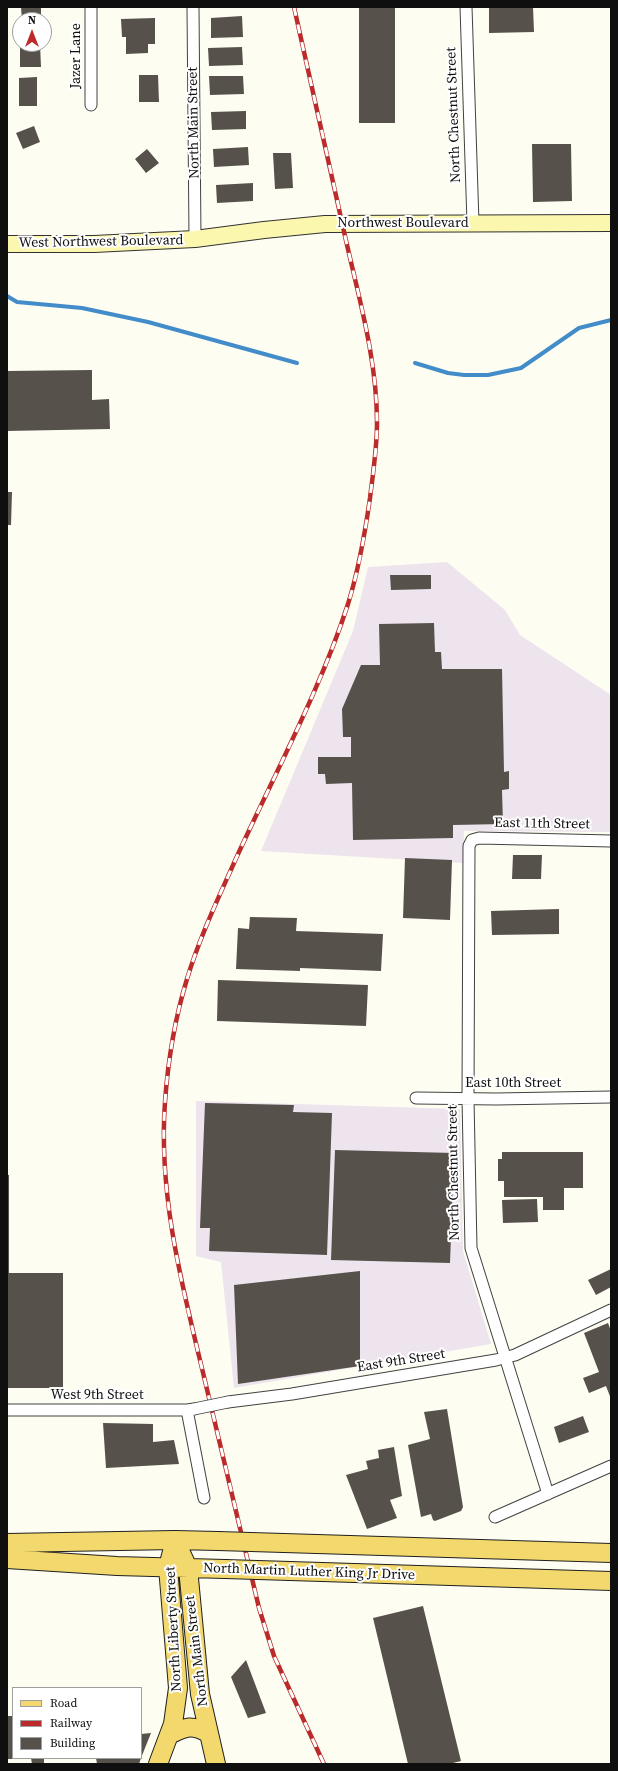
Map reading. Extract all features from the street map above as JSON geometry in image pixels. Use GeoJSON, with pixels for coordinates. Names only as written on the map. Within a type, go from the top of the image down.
{"type":"FeatureCollection","features":[{"type":"Feature","properties":{"kind":"main road","name":"Northwest Boulevard"},"geometry":{"type":"LineString","coordinates":[[195,239],[325,224],[611,223]]}},
{"type":"Feature","properties":{"kind":"main road","name":"West Northwest Boulevard"},"geometry":{"type":"LineString","coordinates":[[7,244],[94,244],[195,239]]}},
{"type":"Feature","properties":{"kind":"main road","name":"North Martin Luther King Jr Drive"},"geometry":{"type":"LineString","coordinates":[[7,1543],[175,1540],[611,1553]]}},
{"type":"Feature","properties":{"kind":"main road","name":"North Liberty Street"},"geometry":{"type":"LineString","coordinates":[[158,1764],[176,1712],[178,1688],[168,1567],[175,1540]]}},
{"type":"Feature","properties":{"kind":"main road","name":"North Main Street"},"geometry":{"type":"LineString","coordinates":[[175,1540],[188,1568],[198,1675],[208,1733],[216,1764]]}},
{"type":"Feature","properties":{"kind":"main road","name":"North Martin Luther King Jr Drive"},"geometry":{"type":"LineString","coordinates":[[7,1559],[188,1568],[611,1581]]}},
{"type":"Feature","properties":{"kind":"main road"},"geometry":{"type":"LineString","coordinates":[[169,1735],[190,1726],[197,1727],[208,1733]]}},
{"type":"Feature","properties":{"kind":"street","name":"Jazer Lane"},"geometry":{"type":"LineString","coordinates":[[91,7],[91,105]]}},
{"type":"Feature","properties":{"kind":"street","name":"North Main Street"},"geometry":{"type":"LineString","coordinates":[[192,7],[195,239]]}},
{"type":"Feature","properties":{"kind":"street","name":"North Chestnut Street"},"geometry":{"type":"LineString","coordinates":[[466,7],[472,223]]}},
{"type":"Feature","properties":{"kind":"street","name":"East 11th Street"},"geometry":{"type":"LineString","coordinates":[[472,840],[479,838],[611,841]]}},
{"type":"Feature","properties":{"kind":"street","name":"North Chestnut Street"},"geometry":{"type":"LineString","coordinates":[[472,840],[469,846],[468,1099],[471,1248],[548,1494]]}},
{"type":"Feature","properties":{"kind":"street","name":"East 10th Street"},"geometry":{"type":"LineString","coordinates":[[416,1098],[468,1099],[611,1097]]}},
{"type":"Feature","properties":{"kind":"street","name":"East 9th Street"},"geometry":{"type":"LineString","coordinates":[[191,1409],[228,1402],[292,1394],[506,1358],[611,1310]]}},
{"type":"Feature","properties":{"kind":"street"},"geometry":{"type":"LineString","coordinates":[[191,1409],[204,1498]]}},
{"type":"Feature","properties":{"kind":"street","name":"West 9th Street"},"geometry":{"type":"LineString","coordinates":[[7,1410],[191,1409]]}},
{"type":"Feature","properties":{"kind":"street"},"geometry":{"type":"LineString","coordinates":[[495,1517],[611,1466]]}},
{"type":"Feature","properties":{"kind":"shaded area"},"geometry":{"type":"Polygon","coordinates":[[[447,562],[505,610],[520,635],[611,695],[611,832],[464,831],[463,863],[261,851],[353,631],[368,567],[447,562]]]}},
{"type":"Feature","properties":{"kind":"shaded area"},"geometry":{"type":"Polygon","coordinates":[[[196,1101],[460,1109],[463,1251],[491,1344],[234,1388],[221,1262],[196,1256],[196,1101]]]}},
{"type":"Feature","properties":{"kind":"building"},"geometry":{"type":"Polygon","coordinates":[[[21,7],[41,7],[41,12],[21,12],[21,7]]]}},
{"type":"Feature","properties":{"kind":"building"},"geometry":{"type":"Polygon","coordinates":[[[359,7],[395,7],[395,123],[359,123],[359,7]]]}},
{"type":"Feature","properties":{"kind":"building"},"geometry":{"type":"Polygon","coordinates":[[[489,7],[533,7],[534,32],[489,33],[489,7]]]}},
{"type":"Feature","properties":{"kind":"building"},"geometry":{"type":"Polygon","coordinates":[[[242,16],[243,37],[211,38],[211,18],[242,16]]]}},
{"type":"Feature","properties":{"kind":"building"},"geometry":{"type":"Polygon","coordinates":[[[155,18],[155,44],[148,44],[148,53],[126,54],[126,37],[122,37],[121,19],[155,18]]]}},
{"type":"Feature","properties":{"kind":"building"},"geometry":{"type":"Polygon","coordinates":[[[242,47],[243,65],[209,66],[208,48],[242,47]]]}},
{"type":"Feature","properties":{"kind":"building"},"geometry":{"type":"Polygon","coordinates":[[[20,52],[40,52],[41,67],[20,67],[20,52]]]}},
{"type":"Feature","properties":{"kind":"building"},"geometry":{"type":"Polygon","coordinates":[[[139,75],[158,75],[159,102],[139,102],[139,75]]]}},
{"type":"Feature","properties":{"kind":"building"},"geometry":{"type":"Polygon","coordinates":[[[209,76],[243,76],[244,94],[210,95],[209,76]]]}},
{"type":"Feature","properties":{"kind":"building"},"geometry":{"type":"Polygon","coordinates":[[[37,77],[37,106],[19,106],[19,78],[37,77]]]}},
{"type":"Feature","properties":{"kind":"building"},"geometry":{"type":"Polygon","coordinates":[[[246,111],[246,129],[212,130],[211,112],[246,111]]]}},
{"type":"Feature","properties":{"kind":"building"},"geometry":{"type":"Polygon","coordinates":[[[34,126],[40,142],[23,149],[16,133],[34,126]]]}},
{"type":"Feature","properties":{"kind":"building"},"geometry":{"type":"Polygon","coordinates":[[[532,144],[571,144],[572,201],[533,202],[532,144]]]}},
{"type":"Feature","properties":{"kind":"building"},"geometry":{"type":"Polygon","coordinates":[[[248,147],[249,165],[214,167],[213,149],[248,147]]]}},
{"type":"Feature","properties":{"kind":"building"},"geometry":{"type":"Polygon","coordinates":[[[147,149],[159,163],[146,173],[135,159],[147,149]]]}},
{"type":"Feature","properties":{"kind":"building"},"geometry":{"type":"Polygon","coordinates":[[[273,153],[291,153],[293,188],[275,189],[273,153]]]}},
{"type":"Feature","properties":{"kind":"building"},"geometry":{"type":"Polygon","coordinates":[[[253,183],[253,201],[217,203],[216,185],[253,183]]]}},
{"type":"Feature","properties":{"kind":"building"},"geometry":{"type":"Polygon","coordinates":[[[92,370],[92,400],[109,399],[110,429],[7,431],[7,371],[92,370]]]}},
{"type":"Feature","properties":{"kind":"building"},"geometry":{"type":"Polygon","coordinates":[[[7,492],[12,492],[11,525],[7,525],[7,492]]]}},
{"type":"Feature","properties":{"kind":"building"},"geometry":{"type":"Polygon","coordinates":[[[390,575],[431,575],[431,589],[391,590],[390,575]]]}},
{"type":"Feature","properties":{"kind":"building"},"geometry":{"type":"Polygon","coordinates":[[[434,623],[435,652],[441,652],[442,669],[502,669],[504,772],[509,771],[509,789],[502,790],[503,824],[453,825],[453,838],[353,840],[352,783],[326,784],[325,774],[318,774],[318,757],[351,757],[351,737],[343,737],[342,709],[361,665],[380,665],[379,624],[434,623]]]}},
{"type":"Feature","properties":{"kind":"building"},"geometry":{"type":"Polygon","coordinates":[[[513,855],[542,855],[541,879],[512,879],[513,855]]]}},
{"type":"Feature","properties":{"kind":"building"},"geometry":{"type":"Polygon","coordinates":[[[405,858],[452,860],[450,920],[403,918],[405,858]]]}},
{"type":"Feature","properties":{"kind":"building"},"geometry":{"type":"Polygon","coordinates":[[[559,909],[559,934],[492,935],[491,911],[559,909]]]}},
{"type":"Feature","properties":{"kind":"building"},"geometry":{"type":"Polygon","coordinates":[[[250,917],[297,918],[296,931],[383,934],[381,971],[300,968],[300,971],[236,969],[238,928],[249,929],[250,917]]]}},
{"type":"Feature","properties":{"kind":"building"},"geometry":{"type":"Polygon","coordinates":[[[218,980],[368,985],[366,1026],[217,1021],[218,980]]]}},
{"type":"Feature","properties":{"kind":"building"},"geometry":{"type":"Polygon","coordinates":[[[205,1103],[294,1105],[293,1112],[332,1113],[327,1255],[209,1251],[210,1228],[200,1228],[205,1103]]]}},
{"type":"Feature","properties":{"kind":"building"},"geometry":{"type":"Polygon","coordinates":[[[335,1150],[454,1153],[450,1263],[331,1260],[335,1150]]]}},
{"type":"Feature","properties":{"kind":"building"},"geometry":{"type":"Polygon","coordinates":[[[502,1152],[583,1152],[583,1188],[564,1188],[564,1210],[543,1210],[543,1197],[504,1197],[504,1181],[498,1181],[498,1159],[502,1159],[502,1152]]]}},
{"type":"Feature","properties":{"kind":"building"},"geometry":{"type":"Polygon","coordinates":[[[7,1175],[9,1175],[9,1273],[63,1273],[63,1388],[7,1388],[7,1175]]]}},
{"type":"Feature","properties":{"kind":"building"},"geometry":{"type":"Polygon","coordinates":[[[537,1199],[538,1222],[503,1223],[502,1200],[537,1199]]]}},
{"type":"Feature","properties":{"kind":"building"},"geometry":{"type":"Polygon","coordinates":[[[611,1269],[611,1287],[596,1295],[588,1280],[611,1269]]]}},
{"type":"Feature","properties":{"kind":"building"},"geometry":{"type":"Polygon","coordinates":[[[360,1271],[360,1366],[238,1384],[234,1285],[360,1271]]]}},
{"type":"Feature","properties":{"kind":"building"},"geometry":{"type":"Polygon","coordinates":[[[608,1323],[611,1331],[611,1399],[606,1386],[589,1393],[583,1378],[599,1372],[584,1333],[608,1323]]]}},
{"type":"Feature","properties":{"kind":"building"},"geometry":{"type":"Polygon","coordinates":[[[447,1409],[463,1507],[461,1511],[435,1521],[433,1520],[431,1514],[421,1517],[408,1445],[430,1439],[424,1412],[447,1409]]]}},
{"type":"Feature","properties":{"kind":"building"},"geometry":{"type":"Polygon","coordinates":[[[583,1416],[589,1432],[559,1443],[554,1427],[583,1416]]]}},
{"type":"Feature","properties":{"kind":"building"},"geometry":{"type":"Polygon","coordinates":[[[103,1423],[153,1424],[153,1442],[174,1440],[179,1464],[106,1468],[103,1423]]]}},
{"type":"Feature","properties":{"kind":"building"},"geometry":{"type":"Polygon","coordinates":[[[394,1447],[402,1496],[390,1500],[397,1518],[367,1529],[346,1475],[368,1469],[366,1461],[379,1458],[378,1450],[394,1447]]]}},
{"type":"Feature","properties":{"kind":"building"},"geometry":{"type":"Polygon","coordinates":[[[423,1606],[461,1761],[449,1764],[408,1764],[373,1618],[423,1606]]]}},
{"type":"Feature","properties":{"kind":"building"},"geometry":{"type":"Polygon","coordinates":[[[246,1660],[266,1713],[248,1718],[231,1677],[246,1660]]]}},
{"type":"Feature","properties":{"kind":"building"},"geometry":{"type":"Polygon","coordinates":[[[7,1716],[12,1716],[12,1759],[8,1759],[7,1716]]]}},
{"type":"Feature","properties":{"kind":"building"},"geometry":{"type":"Polygon","coordinates":[[[151,1733],[142,1756],[142,1734],[151,1733]]]}},
{"type":"Feature","properties":{"kind":"building"},"geometry":{"type":"Polygon","coordinates":[[[31,1759],[44,1759],[44,1764],[32,1764],[31,1759]]]}},
{"type":"Feature","properties":{"kind":"building"},"geometry":{"type":"Polygon","coordinates":[[[96,1759],[141,1759],[139,1764],[97,1764],[96,1759]]]}},
{"type":"Feature","properties":{"kind":"waterway"},"geometry":{"type":"LineString","coordinates":[[7,296],[17,302],[82,308],[148,322],[297,363]]}},
{"type":"Feature","properties":{"kind":"waterway"},"geometry":{"type":"LineString","coordinates":[[415,363],[448,373],[464,375],[488,375],[521,368],[579,328],[611,320]]}},
{"type":"Feature","properties":{"kind":"railway"},"geometry":{"type":"LineString","coordinates":[[294,7],[370,349],[376,398],[377,432],[375,460],[364,538],[352,591],[337,637],[310,702],[215,906],[197,949],[187,979],[179,1009],[170,1055],[165,1102],[164,1137],[165,1173],[174,1243],[188,1312],[259,1608],[274,1656],[324,1764]]}}]}
